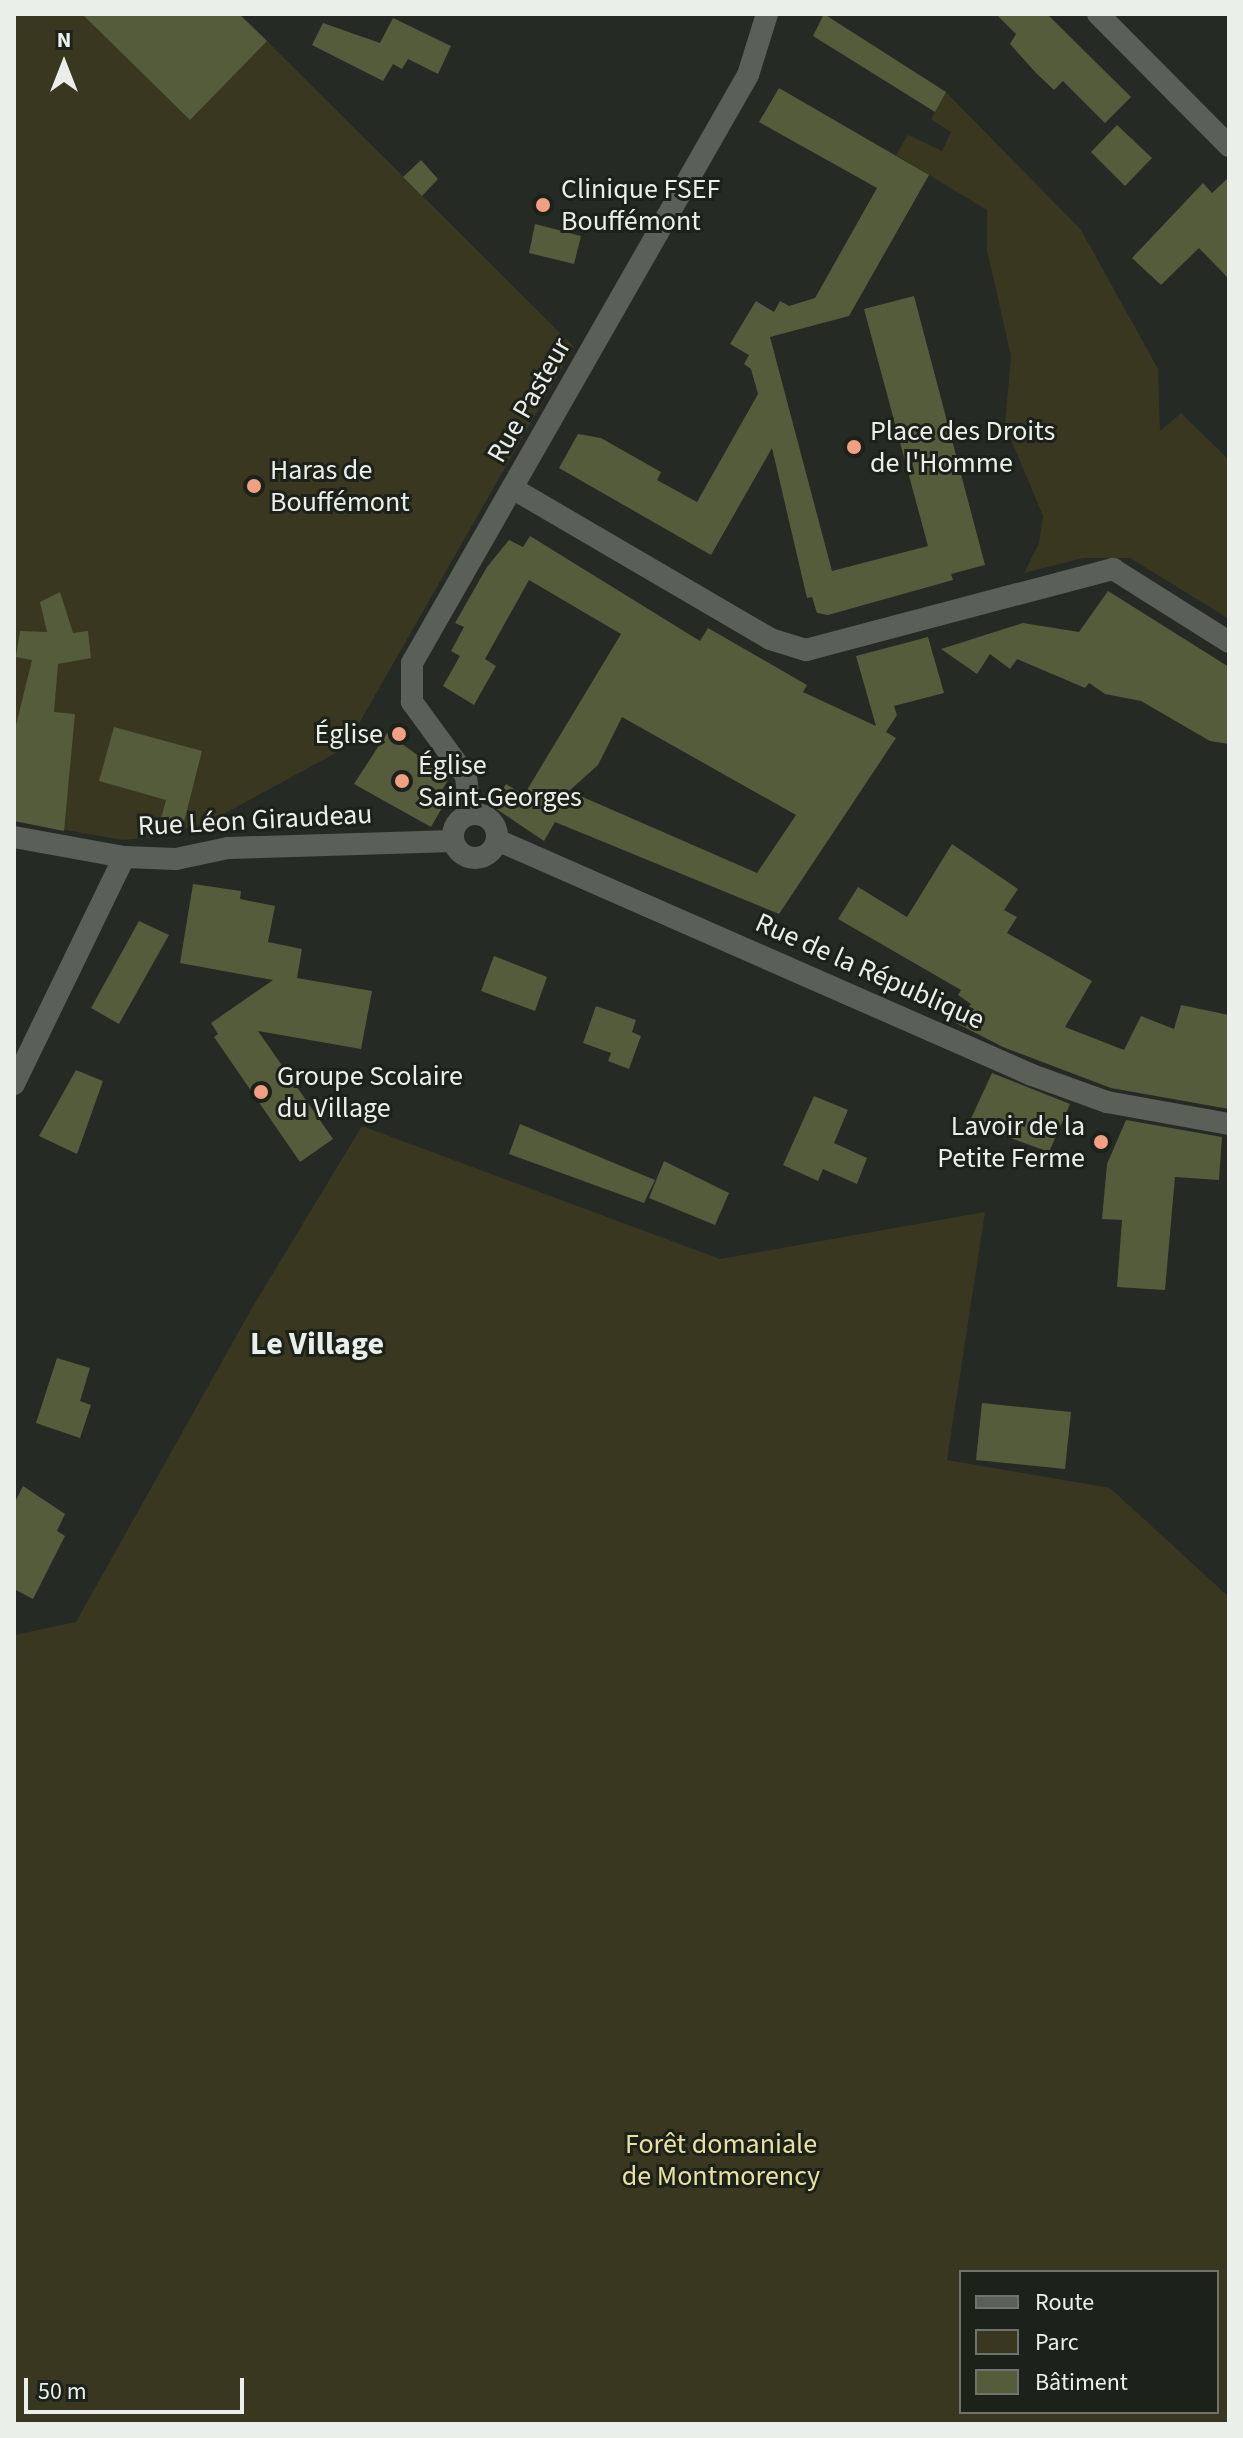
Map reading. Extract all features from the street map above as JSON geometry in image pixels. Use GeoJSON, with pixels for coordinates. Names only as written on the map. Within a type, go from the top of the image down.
{"type":"FeatureCollection","features":[{"type":"Feature","properties":{"kind":"street","name":"Rue Pasteur"},"geometry":{"type":"LineString","coordinates":[[470,814],[466,776],[422,720],[409,675],[748,75],[767,14]]}},
{"type":"Feature","properties":{"kind":"street"},"geometry":{"type":"LineString","coordinates":[[1098,14],[1229,146]]}},
{"type":"Feature","properties":{"kind":"street"},"geometry":{"type":"LineString","coordinates":[[512,488],[770,639],[806,650],[1113,569],[1229,642]]}},
{"type":"Feature","properties":{"kind":"street"},"geometry":{"type":"LineString","coordinates":[[470,814],[491,820],[497,840],[476,858],[459,852],[453,841],[458,821],[470,814]]}},
{"type":"Feature","properties":{"kind":"street","name":"Rue Léon Giraudeau"},"geometry":{"type":"LineString","coordinates":[[14,837],[124,857],[453,841]]}},
{"type":"Feature","properties":{"kind":"street","name":"Rue de la République"},"geometry":{"type":"LineString","coordinates":[[497,840],[1032,1075],[1107,1102],[1229,1124]]}},
{"type":"Feature","properties":{"kind":"street"},"geometry":{"type":"LineString","coordinates":[[14,1084],[124,857]]}},
{"type":"Feature","properties":{"kind":"green space","name":"Haras de Bouffémont"},"geometry":{"type":"Polygon","coordinates":[[[14,14],[240,14],[574,347],[345,748],[209,822],[156,837],[123,840],[14,821],[14,14]]]}},
{"type":"Feature","properties":{"kind":"green space"},"geometry":{"type":"Polygon","coordinates":[[[945,91],[1081,230],[1158,369],[1160,431],[1181,413],[1229,460],[1229,619],[1130,558],[1083,558],[1024,573],[1039,543],[1043,516],[1005,425],[1011,356],[987,250],[987,210],[896,155],[908,135],[942,151],[951,132],[931,119],[945,91]]]}},
{"type":"Feature","properties":{"kind":"green space","name":"Forêt domaniale de Montmorency"},"geometry":{"type":"Polygon","coordinates":[[[362,1126],[720,1259],[985,1212],[947,1460],[1110,1488],[1229,1597],[1229,2424],[14,2424],[14,1635],[76,1622],[252,1308],[362,1126]]]}},
{"type":"Feature","properties":{"kind":"building"},"geometry":{"type":"Polygon","coordinates":[[[82,14],[239,14],[267,41],[190,120],[82,14]]]}},
{"type":"Feature","properties":{"kind":"building"},"geometry":{"type":"Polygon","coordinates":[[[824,14],[946,92],[935,112],[813,36],[824,14]]]}},
{"type":"Feature","properties":{"kind":"building"},"geometry":{"type":"Polygon","coordinates":[[[996,14],[1047,14],[1131,97],[1105,123],[1063,81],[1054,90],[1036,73],[1010,44],[1016,34],[996,14]]]}},
{"type":"Feature","properties":{"kind":"building"},"geometry":{"type":"Polygon","coordinates":[[[393,18],[451,46],[438,74],[408,59],[402,69],[393,64],[383,81],[312,45],[323,23],[380,43],[393,18]]]}},
{"type":"Feature","properties":{"kind":"building"},"geometry":{"type":"Polygon","coordinates":[[[779,88],[929,175],[849,316],[770,337],[832,571],[928,546],[864,309],[914,296],[985,565],[951,574],[953,580],[828,615],[817,613],[812,597],[807,598],[772,448],[711,555],[559,468],[578,434],[601,438],[661,472],[657,480],[697,502],[758,394],[751,369],[744,364],[749,355],[730,344],[756,301],[774,312],[780,301],[789,306],[815,298],[877,188],[759,122],[779,88]]]}},
{"type":"Feature","properties":{"kind":"building"},"geometry":{"type":"Polygon","coordinates":[[[1117,125],[1152,158],[1125,186],[1091,152],[1117,125]]]}},
{"type":"Feature","properties":{"kind":"building"},"geometry":{"type":"Polygon","coordinates":[[[421,160],[438,179],[422,196],[403,177],[421,160]]]}},
{"type":"Feature","properties":{"kind":"building"},"geometry":{"type":"Polygon","coordinates":[[[1229,177],[1229,279],[1199,248],[1161,285],[1132,258],[1203,183],[1212,193],[1229,177]]]}},
{"type":"Feature","properties":{"kind":"building"},"geometry":{"type":"Polygon","coordinates":[[[535,224],[581,236],[574,264],[529,253],[535,224]]]}},
{"type":"Feature","properties":{"kind":"building"},"geometry":{"type":"Polygon","coordinates":[[[530,536],[700,641],[708,628],[807,685],[803,692],[876,726],[856,656],[928,637],[944,693],[894,706],[897,715],[886,732],[896,738],[779,914],[555,822],[544,841],[492,806],[506,784],[524,795],[621,634],[529,580],[485,659],[496,666],[474,705],[443,686],[460,656],[451,651],[464,627],[455,623],[487,567],[509,540],[523,547],[530,536]],[[622,717],[598,765],[569,791],[757,873],[796,815],[622,717]]]}},
{"type":"Feature","properties":{"kind":"building"},"geometry":{"type":"Polygon","coordinates":[[[1108,591],[1229,667],[1229,744],[1210,741],[1141,701],[1105,694],[1089,683],[1085,688],[1017,659],[1010,669],[990,654],[977,674],[941,649],[1023,623],[1079,632],[1108,591]]]}},
{"type":"Feature","properties":{"kind":"building"},"geometry":{"type":"Polygon","coordinates":[[[60,592],[73,633],[88,631],[91,658],[58,664],[54,712],[75,714],[64,831],[14,821],[14,733],[32,660],[16,657],[20,631],[47,632],[40,602],[60,592]]]}},
{"type":"Feature","properties":{"kind":"building"},"geometry":{"type":"Polygon","coordinates":[[[114,727],[202,751],[182,830],[156,837],[166,800],[99,781],[114,727]]]}},
{"type":"Feature","properties":{"kind":"building","name":"Église Saint-Georges"},"geometry":{"type":"Polygon","coordinates":[[[387,733],[449,778],[441,792],[447,799],[431,827],[354,784],[387,733]]]}},
{"type":"Feature","properties":{"kind":"building"},"geometry":{"type":"Polygon","coordinates":[[[952,844],[1018,889],[1004,910],[1017,917],[1007,933],[1092,981],[1065,1027],[1124,1050],[1141,1016],[1174,1029],[1181,1005],[1229,1015],[1229,1109],[1111,1088],[1003,1047],[956,1023],[971,1004],[958,995],[961,990],[838,919],[858,887],[907,917],[952,844]]]}},
{"type":"Feature","properties":{"kind":"building"},"geometry":{"type":"Polygon","coordinates":[[[193,884],[241,891],[240,899],[275,906],[268,942],[302,949],[297,978],[372,991],[361,1049],[258,1031],[333,1139],[300,1162],[214,1037],[218,1034],[211,1023],[273,980],[180,963],[193,884]]]}},
{"type":"Feature","properties":{"kind":"building"},"geometry":{"type":"Polygon","coordinates":[[[139,921],[169,935],[119,1024],[91,1008],[139,921]]]}},
{"type":"Feature","properties":{"kind":"building"},"geometry":{"type":"Polygon","coordinates":[[[494,956],[547,977],[535,1011],[481,991],[494,956]]]}},
{"type":"Feature","properties":{"kind":"building"},"geometry":{"type":"Polygon","coordinates":[[[596,1006],[636,1020],[632,1032],[641,1036],[629,1069],[608,1061],[611,1053],[583,1043],[596,1006]]]}},
{"type":"Feature","properties":{"kind":"building"},"geometry":{"type":"Polygon","coordinates":[[[76,1070],[103,1081],[77,1154],[39,1136],[76,1070]]]}},
{"type":"Feature","properties":{"kind":"building"},"geometry":{"type":"Polygon","coordinates":[[[992,1073],[1070,1104],[1049,1152],[969,1123],[992,1073]]]}},
{"type":"Feature","properties":{"kind":"building"},"geometry":{"type":"Polygon","coordinates":[[[814,1096],[848,1110],[834,1143],[867,1158],[857,1184],[823,1169],[818,1181],[783,1165],[814,1096]]]}},
{"type":"Feature","properties":{"kind":"building"},"geometry":{"type":"Polygon","coordinates":[[[1126,1120],[1222,1137],[1219,1180],[1175,1177],[1165,1290],[1117,1287],[1122,1220],[1102,1219],[1107,1164],[1126,1120]]]}},
{"type":"Feature","properties":{"kind":"building"},"geometry":{"type":"Polygon","coordinates":[[[520,1124],[655,1180],[644,1203],[509,1154],[520,1124]]]}},
{"type":"Feature","properties":{"kind":"building"},"geometry":{"type":"Polygon","coordinates":[[[664,1161],[729,1193],[715,1225],[649,1198],[664,1161]]]}},
{"type":"Feature","properties":{"kind":"building"},"geometry":{"type":"Polygon","coordinates":[[[57,1358],[90,1368],[80,1401],[91,1405],[80,1438],[36,1423],[57,1358]]]}},
{"type":"Feature","properties":{"kind":"building"},"geometry":{"type":"Polygon","coordinates":[[[982,1403],[1071,1412],[1065,1469],[976,1460],[982,1403]]]}},
{"type":"Feature","properties":{"kind":"building"},"geometry":{"type":"Polygon","coordinates":[[[23,1486],[65,1514],[57,1531],[65,1536],[33,1599],[14,1589],[14,1504],[23,1486]]]}},
{"type":"Feature","properties":{"kind":"place","name":"Clinique FSEF Bouffémont"},"geometry":{"type":"Point","coordinates":[543,205]}},
{"type":"Feature","properties":{"kind":"place","name":"Place des Droits de l'Homme"},"geometry":{"type":"Point","coordinates":[854,447]}},
{"type":"Feature","properties":{"kind":"place","name":"Haras de Bouffémont"},"geometry":{"type":"Point","coordinates":[254,486]}},
{"type":"Feature","properties":{"kind":"place","name":"Église"},"geometry":{"type":"Point","coordinates":[399,734]}},
{"type":"Feature","properties":{"kind":"place","name":"Église Saint-Georges"},"geometry":{"type":"Point","coordinates":[402,781]}},
{"type":"Feature","properties":{"kind":"place","name":"Groupe Scolaire du Village"},"geometry":{"type":"Point","coordinates":[261,1092]}},
{"type":"Feature","properties":{"kind":"place","name":"Lavoir de la Petite Ferme"},"geometry":{"type":"Point","coordinates":[1101,1142]}},
{"type":"Feature","properties":{"kind":"district","name":"Le Village"},"geometry":{"type":"Point","coordinates":[317,1344]}}]}
